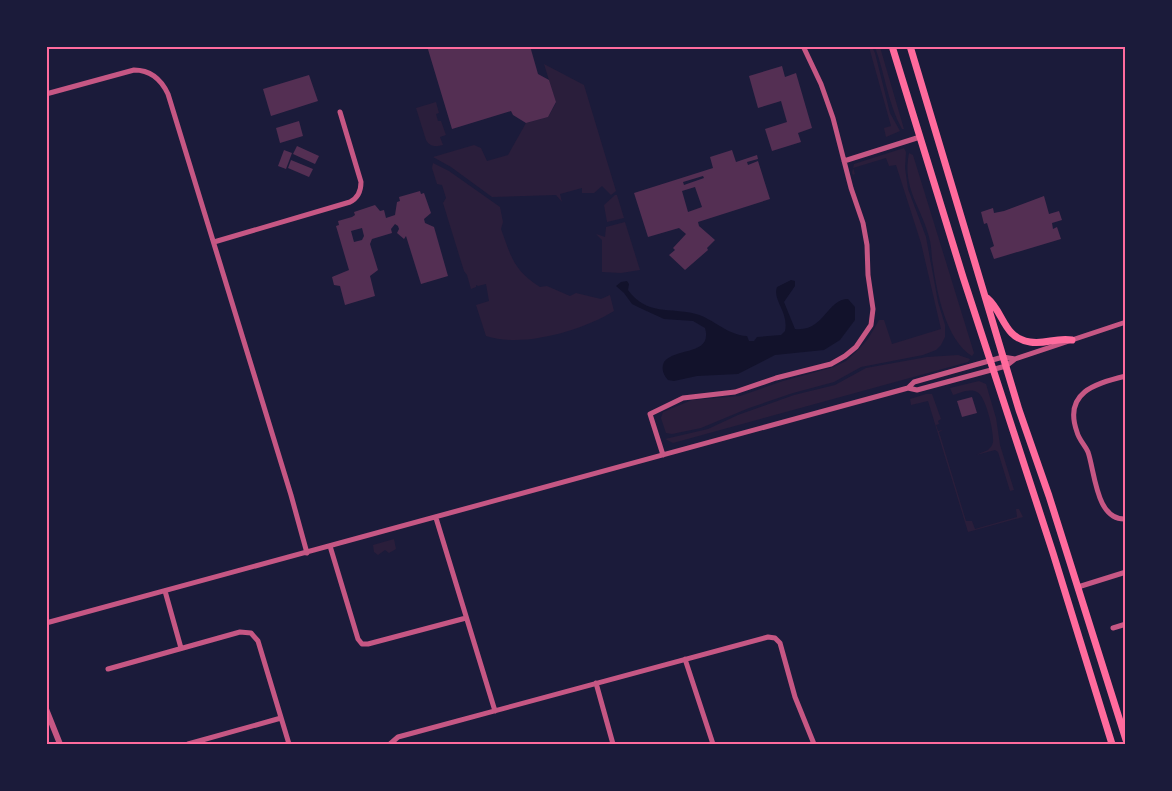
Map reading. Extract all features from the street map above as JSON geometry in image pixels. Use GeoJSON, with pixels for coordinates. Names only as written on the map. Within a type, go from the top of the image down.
{"type":"FeatureCollection","features":[{"type":"Feature","properties":{"kind":"main road"},"geometry":{"type":"LineString","coordinates":[[892,46],[1112,744]]}},
{"type":"Feature","properties":{"kind":"main road"},"geometry":{"type":"LineString","coordinates":[[910,46],[1003,357],[1125,740]]}},
{"type":"Feature","properties":{"kind":"main road"},"geometry":{"type":"LineString","coordinates":[[985,297],[996,305],[1008,331],[1019,339],[1036,343],[1060,338],[1072,340]]}},
{"type":"Feature","properties":{"kind":"street"},"geometry":{"type":"LineString","coordinates":[[663,455],[650,414],[683,398],[735,392],[776,378],[819,368],[845,356],[862,340],[873,321],[868,250],[863,223],[826,97],[803,46]]}},
{"type":"Feature","properties":{"kind":"street"},"geometry":{"type":"LineString","coordinates":[[46,94],[134,70],[147,72],[160,81],[168,94],[307,553]]}},
{"type":"Feature","properties":{"kind":"street"},"geometry":{"type":"LineString","coordinates":[[214,242],[355,199],[361,182],[340,112]]}},
{"type":"Feature","properties":{"kind":"street"},"geometry":{"type":"LineString","coordinates":[[844,161],[920,137]]}},
{"type":"Feature","properties":{"kind":"street"},"geometry":{"type":"LineString","coordinates":[[46,623],[908,388],[917,390],[993,370],[1006,366],[1015,359],[1125,322]]}},
{"type":"Feature","properties":{"kind":"street"},"geometry":{"type":"LineString","coordinates":[[908,388],[914,382],[1003,357],[1015,359]]}},
{"type":"Feature","properties":{"kind":"street"},"geometry":{"type":"LineString","coordinates":[[1125,376],[1087,389],[1080,396],[1074,413],[1077,432],[1089,455],[1100,498],[1109,514],[1119,520],[1125,519]]}},
{"type":"Feature","properties":{"kind":"street"},"geometry":{"type":"LineString","coordinates":[[435,518],[495,711]]}},
{"type":"Feature","properties":{"kind":"street"},"geometry":{"type":"LineString","coordinates":[[330,546],[358,639],[362,644],[466,618]]}},
{"type":"Feature","properties":{"kind":"street"},"geometry":{"type":"LineString","coordinates":[[1078,587],[1125,572]]}},
{"type":"Feature","properties":{"kind":"street"},"geometry":{"type":"LineString","coordinates":[[165,591],[181,648]]}},
{"type":"Feature","properties":{"kind":"street"},"geometry":{"type":"LineString","coordinates":[[1113,628],[1125,624]]}},
{"type":"Feature","properties":{"kind":"street"},"geometry":{"type":"LineString","coordinates":[[108,669],[240,632],[251,633],[258,641],[289,744]]}},
{"type":"Feature","properties":{"kind":"street"},"geometry":{"type":"LineString","coordinates":[[390,744],[398,738],[762,638],[775,638],[782,649],[795,697],[814,744]]}},
{"type":"Feature","properties":{"kind":"street"},"geometry":{"type":"LineString","coordinates":[[686,659],[713,744]]}},
{"type":"Feature","properties":{"kind":"street"},"geometry":{"type":"LineString","coordinates":[[596,683],[613,744]]}},
{"type":"Feature","properties":{"kind":"street"},"geometry":{"type":"LineString","coordinates":[[46,708],[60,744]]}},
{"type":"Feature","properties":{"kind":"street"},"geometry":{"type":"LineString","coordinates":[[188,744],[281,718]]}},
{"type":"Feature","properties":{"kind":"shaded area"},"geometry":{"type":"Polygon","coordinates":[[[869,47],[872,47],[875,53],[890,113],[900,131],[886,137],[884,128],[891,126],[869,47]]]}},
{"type":"Feature","properties":{"kind":"shaded area"},"geometry":{"type":"Polygon","coordinates":[[[875,47],[880,47],[904,129],[893,109],[875,47]]]}},
{"type":"Feature","properties":{"kind":"shaded area"},"geometry":{"type":"Polygon","coordinates":[[[544,64],[584,85],[616,191],[611,195],[602,186],[594,193],[582,193],[582,188],[560,194],[562,202],[556,195],[492,197],[451,167],[433,157],[474,145],[481,148],[487,161],[508,155],[526,123],[548,117],[556,103],[544,64]]]}},
{"type":"Feature","properties":{"kind":"shaded area"},"geometry":{"type":"Polygon","coordinates":[[[436,102],[439,113],[436,114],[438,121],[441,121],[446,135],[440,137],[443,145],[436,146],[429,144],[426,140],[416,108],[436,102]]]}},
{"type":"Feature","properties":{"kind":"shaded area"},"geometry":{"type":"Polygon","coordinates":[[[904,148],[906,152],[905,168],[908,189],[926,237],[938,302],[945,325],[945,337],[941,345],[936,350],[923,355],[861,367],[834,382],[749,408],[701,428],[672,434],[666,433],[661,418],[663,412],[692,400],[740,396],[834,367],[846,361],[868,339],[879,320],[884,320],[892,344],[941,329],[921,243],[896,165],[889,166],[886,158],[853,168],[854,164],[904,148]]]}},
{"type":"Feature","properties":{"kind":"shaded area"},"geometry":{"type":"Polygon","coordinates":[[[909,153],[913,155],[974,353],[972,356],[956,339],[944,315],[937,289],[930,240],[910,187],[909,153]]]}},
{"type":"Feature","properties":{"kind":"shaded area"},"geometry":{"type":"Polygon","coordinates":[[[433,163],[449,171],[500,207],[503,222],[501,229],[511,255],[518,268],[531,281],[540,287],[547,286],[570,296],[576,293],[601,299],[610,295],[614,311],[585,325],[552,336],[517,340],[486,336],[476,305],[489,301],[486,284],[476,285],[471,289],[443,203],[446,198],[442,185],[437,184],[432,168],[433,163]]]}},
{"type":"Feature","properties":{"kind":"shaded area"},"geometry":{"type":"Polygon","coordinates":[[[617,195],[624,218],[607,222],[604,205],[617,195]]]}},
{"type":"Feature","properties":{"kind":"shaded area"},"geometry":{"type":"Polygon","coordinates":[[[625,222],[640,270],[621,273],[602,272],[602,240],[596,234],[605,237],[606,227],[625,222]]]}},
{"type":"Feature","properties":{"kind":"shaded area"},"geometry":{"type":"Polygon","coordinates":[[[791,280],[795,281],[795,286],[784,302],[795,329],[813,326],[841,300],[848,299],[855,307],[855,320],[840,340],[824,350],[775,355],[738,374],[697,376],[674,381],[668,380],[665,376],[664,362],[670,357],[692,350],[704,343],[705,328],[693,321],[664,319],[640,308],[632,304],[616,286],[627,281],[628,290],[643,304],[659,309],[696,314],[733,333],[747,336],[749,341],[754,341],[757,337],[781,335],[785,331],[785,318],[776,292],[777,287],[791,280]]]}},
{"type":"Feature","properties":{"kind":"shaded area"},"geometry":{"type":"Polygon","coordinates":[[[958,355],[970,359],[968,362],[673,443],[665,439],[708,429],[738,415],[794,395],[835,385],[866,368],[927,357],[958,355]]]}},
{"type":"Feature","properties":{"kind":"shaded area"},"geometry":{"type":"Polygon","coordinates":[[[979,381],[986,384],[996,418],[1000,445],[1014,490],[1010,491],[998,452],[995,450],[976,455],[988,450],[993,442],[989,415],[980,395],[971,390],[953,395],[950,388],[979,381]]]}},
{"type":"Feature","properties":{"kind":"shaded area"},"geometry":{"type":"Polygon","coordinates":[[[932,394],[941,419],[936,425],[938,431],[943,430],[939,432],[966,521],[972,521],[975,529],[1017,517],[1016,509],[1019,509],[1023,517],[968,532],[928,401],[911,405],[910,399],[932,394]]]}},
{"type":"Feature","properties":{"kind":"shaded area"},"geometry":{"type":"Polygon","coordinates":[[[394,539],[396,549],[389,553],[385,550],[378,555],[374,552],[373,545],[394,539]]]}},
{"type":"Feature","properties":{"kind":"building"},"geometry":{"type":"Polygon","coordinates":[[[427,46],[530,46],[538,74],[549,80],[556,102],[548,117],[526,123],[513,115],[511,111],[452,129],[427,46]]]}},
{"type":"Feature","properties":{"kind":"building"},"geometry":{"type":"Polygon","coordinates":[[[782,66],[785,77],[796,73],[812,128],[798,133],[801,142],[772,151],[765,129],[787,122],[781,101],[758,108],[749,76],[782,66]]]}},
{"type":"Feature","properties":{"kind":"building"},"geometry":{"type":"Polygon","coordinates":[[[309,75],[318,101],[271,116],[263,89],[309,75]]]}},
{"type":"Feature","properties":{"kind":"building"},"geometry":{"type":"Polygon","coordinates":[[[299,121],[303,136],[280,143],[276,128],[299,121]]]}},
{"type":"Feature","properties":{"kind":"building"},"geometry":{"type":"Polygon","coordinates":[[[297,146],[319,156],[315,164],[293,154],[297,146]]]}},
{"type":"Feature","properties":{"kind":"building"},"geometry":{"type":"Polygon","coordinates":[[[284,150],[292,153],[286,169],[278,166],[284,150]]]}},
{"type":"Feature","properties":{"kind":"building"},"geometry":{"type":"Polygon","coordinates":[[[732,150],[736,162],[757,155],[758,159],[747,162],[748,165],[758,161],[770,199],[698,222],[699,226],[715,240],[707,248],[708,250],[685,270],[669,255],[686,234],[679,228],[648,237],[634,193],[713,168],[710,157],[732,150]],[[703,176],[683,182],[684,185],[704,178],[703,176]],[[695,187],[682,191],[688,212],[702,207],[695,187]]]}},
{"type":"Feature","properties":{"kind":"building"},"geometry":{"type":"Polygon","coordinates":[[[291,160],[313,169],[309,177],[288,168],[291,160]]]}},
{"type":"Feature","properties":{"kind":"building"},"geometry":{"type":"Polygon","coordinates":[[[420,191],[421,194],[424,193],[431,213],[424,219],[425,223],[434,227],[448,276],[421,284],[406,236],[404,239],[397,233],[399,229],[395,224],[391,229],[392,233],[372,239],[370,244],[378,270],[370,276],[375,296],[345,305],[340,286],[334,285],[332,277],[349,270],[336,226],[339,225],[338,221],[352,217],[355,215],[354,212],[375,205],[380,211],[384,210],[386,218],[395,215],[397,202],[400,201],[399,197],[420,191]],[[362,228],[351,231],[354,242],[362,240],[364,236],[362,228]]]}},
{"type":"Feature","properties":{"kind":"building"},"geometry":{"type":"Polygon","coordinates":[[[1044,196],[1049,214],[1059,211],[1062,220],[1052,223],[1053,229],[1057,227],[1061,239],[994,259],[990,248],[994,246],[981,212],[993,208],[994,213],[1004,211],[1044,196]]]}},
{"type":"Feature","properties":{"kind":"building"},"geometry":{"type":"Polygon","coordinates":[[[972,397],[977,413],[962,417],[957,401],[972,397]]]}}]}
